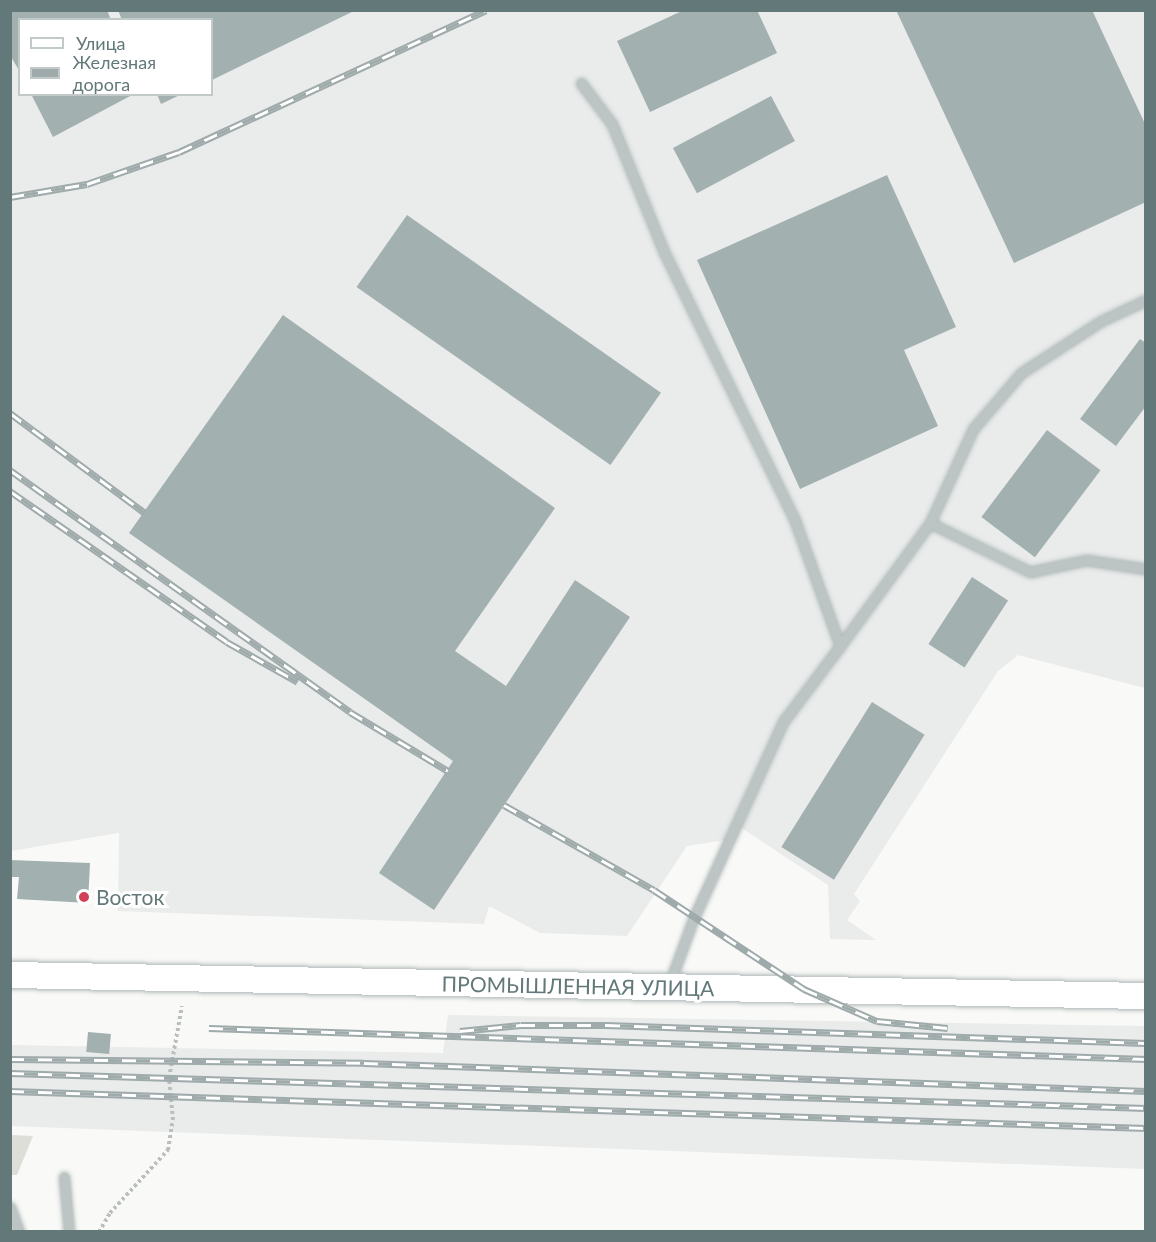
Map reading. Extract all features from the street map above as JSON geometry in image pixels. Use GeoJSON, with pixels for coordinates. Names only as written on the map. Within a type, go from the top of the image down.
{"type":"FeatureCollection","features":[{"type":"Feature","properties":{"kind":"street","name":"ПРОМЫШЛЕННАЯ УЛИЦА"},"geometry":{"type":"LineString","coordinates":[[10,975],[1146,996]]}},
{"type":"Feature","properties":{"kind":"lane"},"geometry":{"type":"LineString","coordinates":[[581,83],[612,124],[664,252],[795,521],[840,646]]}},
{"type":"Feature","properties":{"kind":"lane"},"geometry":{"type":"LineString","coordinates":[[668,987],[694,917],[783,722],[930,523],[973,429],[1021,373],[1101,321],[1146,300]]}},
{"type":"Feature","properties":{"kind":"lane"},"geometry":{"type":"LineString","coordinates":[[930,523],[1030,572],[1086,560],[1146,569]]}},
{"type":"Feature","properties":{"kind":"lane"},"geometry":{"type":"LineString","coordinates":[[64,1177],[69,1232]]}},
{"type":"Feature","properties":{"kind":"lane"},"geometry":{"type":"LineString","coordinates":[[10,1207],[19,1232]]}},
{"type":"Feature","properties":{"kind":"path"},"geometry":{"type":"LineString","coordinates":[[99,1232],[110,1213],[168,1150],[172,1120],[170,1078],[182,1006]]}},
{"type":"Feature","properties":{"kind":"shaded area"},"geometry":{"type":"Polygon","coordinates":[[[11,11],[1145,11],[1145,688],[1018,655],[998,671],[854,894],[860,901],[847,920],[876,940],[830,939],[828,885],[740,827],[725,840],[687,846],[627,936],[540,933],[489,906],[484,924],[118,911],[119,833],[11,851],[11,11]]]}},
{"type":"Feature","properties":{"kind":"shaded area"},"geometry":{"type":"Polygon","coordinates":[[[448,1015],[1145,1026],[1145,1169],[11,1126],[11,1045],[443,1053],[448,1015]]]}},
{"type":"Feature","properties":{"kind":"shaded area"},"geometry":{"type":"Polygon","coordinates":[[[11,1135],[33,1136],[17,1175],[11,1175],[11,1135]]]}},
{"type":"Feature","properties":{"kind":"building"},"geometry":{"type":"Polygon","coordinates":[[[10,10],[107,10],[110,18],[18,18],[18,69],[10,55],[10,10]]]}},
{"type":"Feature","properties":{"kind":"building"},"geometry":{"type":"Polygon","coordinates":[[[118,10],[356,10],[213,80],[213,18],[121,18],[118,10]]]}},
{"type":"Feature","properties":{"kind":"building"},"geometry":{"type":"Polygon","coordinates":[[[684,10],[757,10],[777,53],[650,112],[617,41],[684,10]]]}},
{"type":"Feature","properties":{"kind":"building"},"geometry":{"type":"Polygon","coordinates":[[[896,10],[1092,10],[1146,126],[1146,202],[1014,263],[896,10]]]}},
{"type":"Feature","properties":{"kind":"building"},"geometry":{"type":"Polygon","coordinates":[[[32,96],[130,96],[53,137],[32,96]]]}},
{"type":"Feature","properties":{"kind":"building"},"geometry":{"type":"Polygon","coordinates":[[[158,96],[178,96],[161,104],[158,96]]]}},
{"type":"Feature","properties":{"kind":"building"},"geometry":{"type":"Polygon","coordinates":[[[771,96],[795,141],[697,193],[673,148],[771,96]]]}},
{"type":"Feature","properties":{"kind":"building"},"geometry":{"type":"Polygon","coordinates":[[[887,175],[956,327],[904,350],[938,426],[800,489],[697,260],[887,175]]]}},
{"type":"Feature","properties":{"kind":"building"},"geometry":{"type":"Polygon","coordinates":[[[407,215],[661,393],[610,465],[357,287],[407,215]]]}},
{"type":"Feature","properties":{"kind":"building"},"geometry":{"type":"Polygon","coordinates":[[[283,315],[555,508],[455,651],[506,686],[575,580],[630,617],[434,910],[379,873],[453,761],[129,533],[283,315]]]}},
{"type":"Feature","properties":{"kind":"building"},"geometry":{"type":"Polygon","coordinates":[[[1140,339],[1146,343],[1146,406],[1116,446],[1080,419],[1140,339]]]}},
{"type":"Feature","properties":{"kind":"building"},"geometry":{"type":"Polygon","coordinates":[[[1047,430],[1101,470],[1035,557],[981,517],[1047,430]]]}},
{"type":"Feature","properties":{"kind":"building"},"geometry":{"type":"Polygon","coordinates":[[[972,577],[1008,600],[964,668],[928,644],[972,577]]]}},
{"type":"Feature","properties":{"kind":"building"},"geometry":{"type":"Polygon","coordinates":[[[872,702],[925,735],[834,880],[781,847],[872,702]]]}},
{"type":"Feature","properties":{"kind":"building"},"geometry":{"type":"Polygon","coordinates":[[[10,860],[90,863],[88,903],[17,899],[19,877],[10,877],[10,860]]]}},
{"type":"Feature","properties":{"kind":"building"},"geometry":{"type":"Polygon","coordinates":[[[88,1032],[111,1034],[109,1054],[86,1052],[88,1032]]]}},
{"type":"Feature","properties":{"kind":"railway"},"geometry":{"type":"LineString","coordinates":[[10,197],[87,184],[179,152],[486,10]]}},
{"type":"Feature","properties":{"kind":"railway"},"geometry":{"type":"LineString","coordinates":[[10,413],[144,512]]}},
{"type":"Feature","properties":{"kind":"railway"},"geometry":{"type":"LineString","coordinates":[[10,470],[350,712],[448,771]]}},
{"type":"Feature","properties":{"kind":"railway"},"geometry":{"type":"LineString","coordinates":[[10,491],[227,642],[298,682]]}},
{"type":"Feature","properties":{"kind":"railway"},"geometry":{"type":"LineString","coordinates":[[504,805],[654,890],[804,989],[877,1021],[948,1028]]}},
{"type":"Feature","properties":{"kind":"railway"},"geometry":{"type":"LineString","coordinates":[[460,1031],[521,1025],[606,1025],[1146,1043]]}},
{"type":"Feature","properties":{"kind":"railway"},"geometry":{"type":"LineString","coordinates":[[209,1028],[1146,1059]]}},
{"type":"Feature","properties":{"kind":"railway"},"geometry":{"type":"LineString","coordinates":[[10,1059],[364,1063],[1146,1091]]}},
{"type":"Feature","properties":{"kind":"railway"},"geometry":{"type":"LineString","coordinates":[[10,1073],[1146,1108]]}},
{"type":"Feature","properties":{"kind":"railway"},"geometry":{"type":"LineString","coordinates":[[10,1091],[1146,1128]]}},
{"type":"Feature","properties":{"kind":"place","name":"Восток"},"geometry":{"type":"Point","coordinates":[84,897]}}]}
